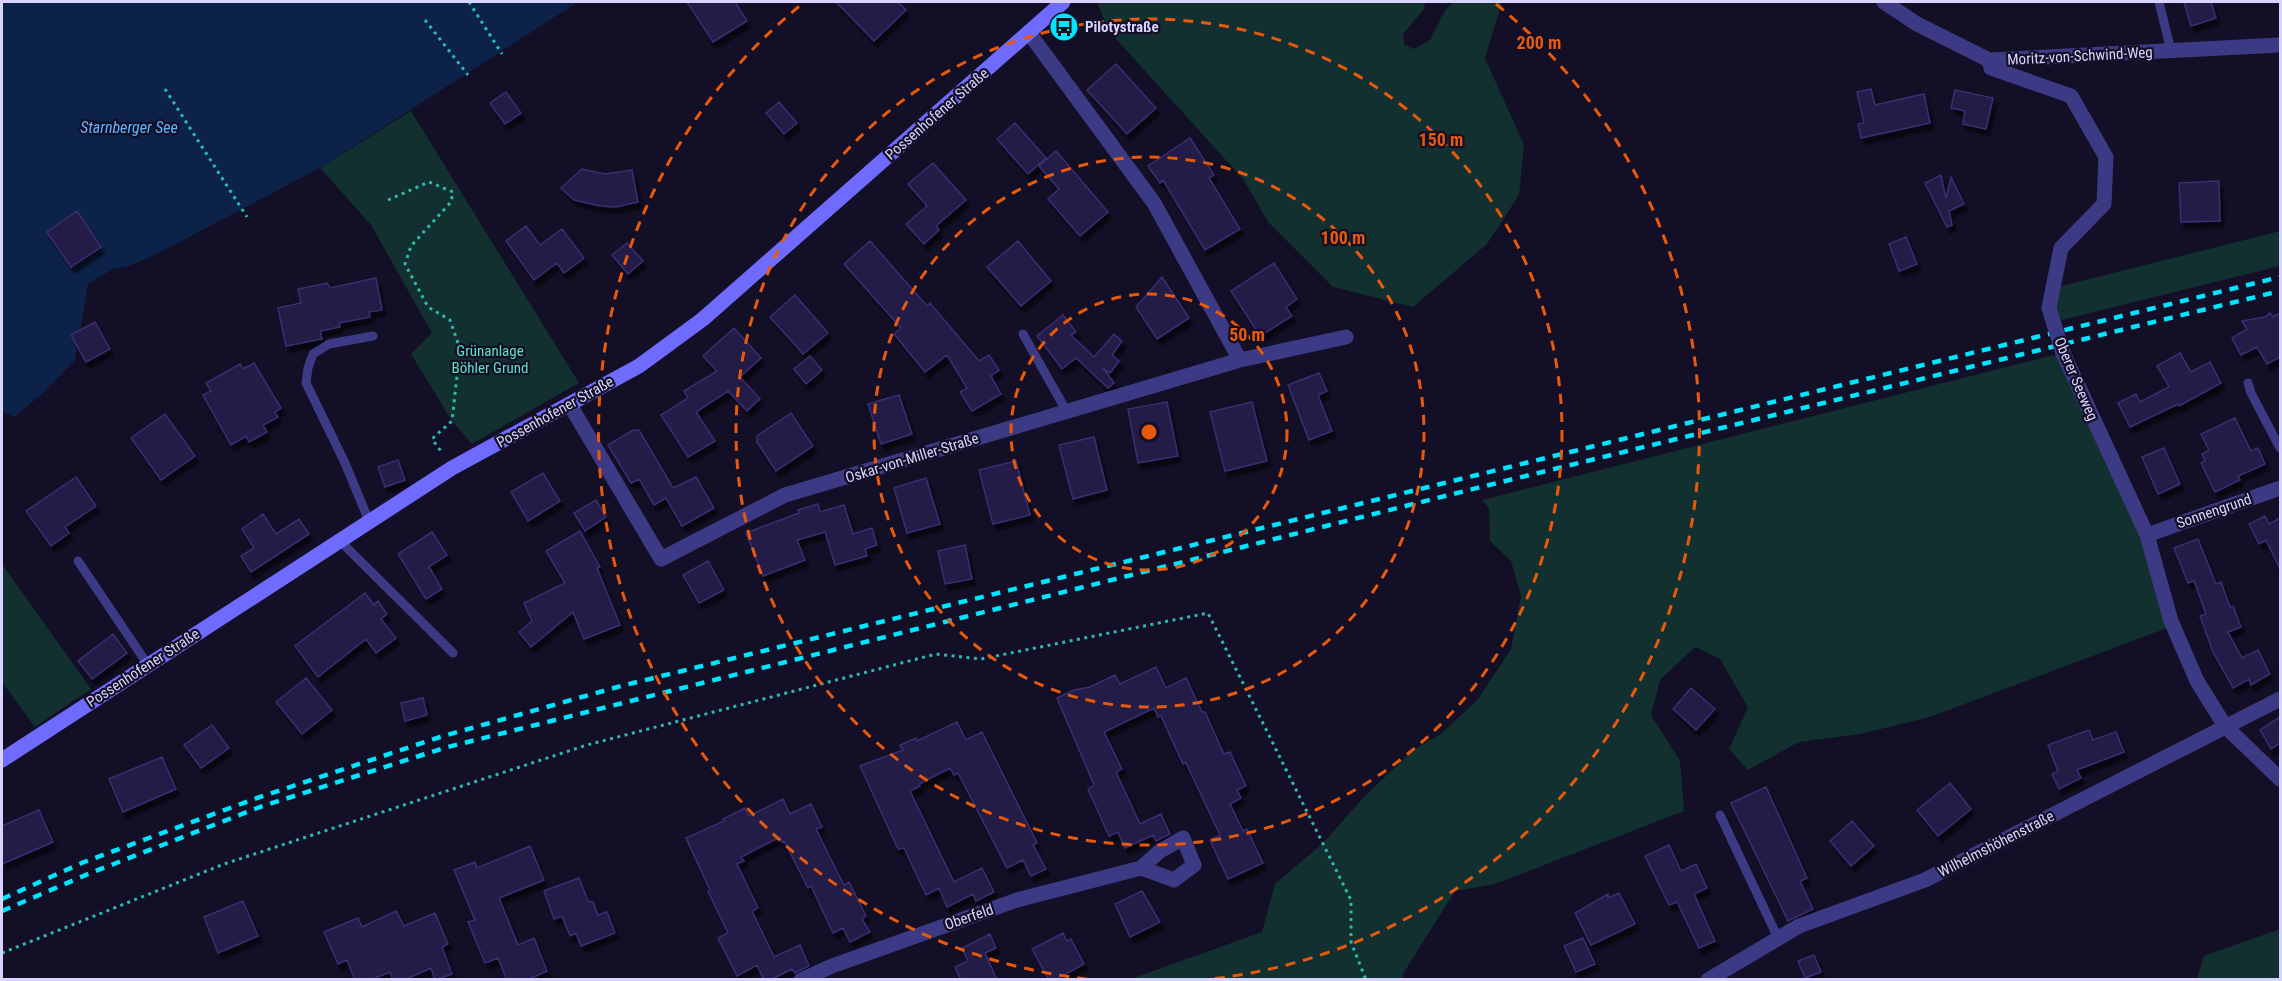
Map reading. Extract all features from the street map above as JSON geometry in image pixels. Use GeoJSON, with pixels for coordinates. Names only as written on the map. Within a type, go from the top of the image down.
{"type":"FeatureCollection","features":[{"type":"Feature","properties":{"kind":"main road","name":"Possenhofener Straße"},"geometry":{"type":"LineString","coordinates":[[2,760],[452,468],[639,366],[703,320],[1063,2]]}},
{"type":"Feature","properties":{"kind":"street","name":"Oberer Seeweg"},"geometry":{"type":"LineString","coordinates":[[1884,2],[1917,24],[1989,60],[1991,68],[2071,96],[2106,158],[2104,204],[2061,248],[2049,308],[2062,353],[2147,535],[2171,621],[2197,681],[2225,726],[2280,780]]}},
{"type":"Feature","properties":{"kind":"street"},"geometry":{"type":"LineString","coordinates":[[1029,33],[1154,203],[1240,360]]}},
{"type":"Feature","properties":{"kind":"street","name":"Moritz-von-Schwind-Weg"},"geometry":{"type":"LineString","coordinates":[[1989,60],[2280,45]]}},
{"type":"Feature","properties":{"kind":"street","name":"Oskar-von-Miller-Straße"},"geometry":{"type":"LineString","coordinates":[[570,405],[661,559],[784,495],[1240,360],[1346,337]]}},
{"type":"Feature","properties":{"kind":"street","name":"Sonnengrund"},"geometry":{"type":"LineString","coordinates":[[2147,535],[2280,488]]}},
{"type":"Feature","properties":{"kind":"street","name":"Wilhelmshöhenstraße"},"geometry":{"type":"LineString","coordinates":[[1707,980],[1799,926],[1925,880],[2280,699]]}},
{"type":"Feature","properties":{"kind":"street","name":"Oberfeld"},"geometry":{"type":"LineString","coordinates":[[801,980],[832,966],[1017,900],[1141,868]]}},
{"type":"Feature","properties":{"kind":"lane","name":"Moritz-von-Schwind-Weg"},"geometry":{"type":"LineString","coordinates":[[2159,2],[2171,51]]}},
{"type":"Feature","properties":{"kind":"lane"},"geometry":{"type":"LineString","coordinates":[[1023,334],[1067,412]]}},
{"type":"Feature","properties":{"kind":"lane"},"geometry":{"type":"LineString","coordinates":[[369,521],[345,463],[306,383],[313,354],[329,344],[373,336]]}},
{"type":"Feature","properties":{"kind":"lane"},"geometry":{"type":"LineString","coordinates":[[2248,383],[2280,448]]}},
{"type":"Feature","properties":{"kind":"lane"},"geometry":{"type":"LineString","coordinates":[[339,540],[453,653]]}},
{"type":"Feature","properties":{"kind":"lane"},"geometry":{"type":"LineString","coordinates":[[78,561],[148,665]]}},
{"type":"Feature","properties":{"kind":"lane"},"geometry":{"type":"LineString","coordinates":[[1720,815],[1778,938]]}},
{"type":"Feature","properties":{"kind":"path"},"geometry":{"type":"LineString","coordinates":[[469,2],[502,54]]}},
{"type":"Feature","properties":{"kind":"path"},"geometry":{"type":"LineString","coordinates":[[425,20],[468,75]]}},
{"type":"Feature","properties":{"kind":"path"},"geometry":{"type":"LineString","coordinates":[[165,89],[247,217]]}},
{"type":"Feature","properties":{"kind":"path"},"geometry":{"type":"LineString","coordinates":[[388,200],[429,182],[453,192],[451,202],[411,246],[405,264],[428,307],[450,321],[459,348],[452,421],[432,439],[452,468]]}},
{"type":"Feature","properties":{"kind":"path"},"geometry":{"type":"LineString","coordinates":[[2,953],[224,864],[587,745],[936,654],[981,659],[1208,613],[1351,900],[1351,942],[1366,980]]}},
{"type":"Feature","properties":{"kind":"green space"},"geometry":{"type":"Polygon","coordinates":[[[1097,2],[1425,2],[1424,9],[1403,34],[1404,44],[1414,49],[1430,40],[1446,9],[1454,2],[1502,2],[1485,58],[1524,145],[1519,195],[1487,244],[1413,307],[1333,287],[1269,223],[1243,179],[1108,30],[1097,2]]]}},
{"type":"Feature","properties":{"kind":"green space","name":"Grünanlage Böhler Grund"},"geometry":{"type":"Polygon","coordinates":[[[411,111],[579,383],[472,444],[452,421],[411,354],[432,333],[371,225],[320,168],[411,111]]]}},
{"type":"Feature","properties":{"kind":"green space"},"geometry":{"type":"Polygon","coordinates":[[[2280,231],[2280,266],[2058,321],[2054,305],[2058,287],[2280,231]]]}},
{"type":"Feature","properties":{"kind":"green space"},"geometry":{"type":"Polygon","coordinates":[[[2058,354],[2141,536],[2167,628],[1930,717],[1860,734],[1799,742],[1748,770],[1729,749],[1748,707],[1720,659],[1695,647],[1660,680],[1651,715],[1680,761],[1684,811],[1495,884],[1455,891],[1403,974],[1403,979],[1128,980],[1262,932],[1275,884],[1322,844],[1365,796],[1413,750],[1441,734],[1478,699],[1511,649],[1521,596],[1511,561],[1490,541],[1489,508],[1482,500],[2058,354]]]}},
{"type":"Feature","properties":{"kind":"green space"},"geometry":{"type":"Polygon","coordinates":[[[2,564],[91,689],[35,727],[2,682],[2,564]]]}},
{"type":"Feature","properties":{"kind":"green space"},"geometry":{"type":"Polygon","coordinates":[[[2280,929],[2280,979],[2197,979],[2204,956],[2280,929]]]}},
{"type":"Feature","properties":{"kind":"water","name":"Starnberger See"},"geometry":{"type":"Polygon","coordinates":[[[2,2],[578,2],[320,168],[153,256],[126,267],[113,269],[88,284],[75,360],[42,394],[14,417],[2,411],[2,2]]]}},
{"type":"Feature","properties":{"kind":"building"},"geometry":{"type":"Polygon","coordinates":[[[687,2],[735,2],[747,21],[713,42],[687,2]]]}},
{"type":"Feature","properties":{"kind":"building"},"geometry":{"type":"Polygon","coordinates":[[[836,2],[898,2],[906,10],[874,41],[836,2]]]}},
{"type":"Feature","properties":{"kind":"building"},"geometry":{"type":"Polygon","coordinates":[[[2184,2],[2211,2],[2216,18],[2191,26],[2184,2]]]}},
{"type":"Feature","properties":{"kind":"building"},"geometry":{"type":"Polygon","coordinates":[[[1116,64],[1156,108],[1127,134],[1087,90],[1116,64]]]}},
{"type":"Feature","properties":{"kind":"building"},"geometry":{"type":"Polygon","coordinates":[[[1871,89],[1875,105],[1924,94],[1930,123],[1861,138],[1858,124],[1864,123],[1857,92],[1871,89]]]}},
{"type":"Feature","properties":{"kind":"building"},"geometry":{"type":"Polygon","coordinates":[[[1955,90],[1993,98],[1986,129],[1963,124],[1965,111],[1951,108],[1955,90]]]}},
{"type":"Feature","properties":{"kind":"building"},"geometry":{"type":"Polygon","coordinates":[[[506,92],[521,113],[505,124],[490,103],[506,92]]]}},
{"type":"Feature","properties":{"kind":"building"},"geometry":{"type":"Polygon","coordinates":[[[779,102],[797,123],[784,134],[766,113],[779,102]]]}},
{"type":"Feature","properties":{"kind":"building"},"geometry":{"type":"Polygon","coordinates":[[[1015,123],[1046,158],[1028,174],[997,139],[1015,123]]]}},
{"type":"Feature","properties":{"kind":"building"},"geometry":{"type":"Polygon","coordinates":[[[1190,138],[1214,175],[1209,178],[1240,229],[1205,250],[1163,180],[1160,183],[1148,166],[1190,138]]]}},
{"type":"Feature","properties":{"kind":"building"},"geometry":{"type":"Polygon","coordinates":[[[1056,151],[1108,212],[1080,236],[1048,199],[1059,189],[1039,166],[1056,151]]]}},
{"type":"Feature","properties":{"kind":"building"},"geometry":{"type":"Polygon","coordinates":[[[933,163],[966,200],[936,226],[939,230],[924,244],[906,224],[927,206],[908,184],[933,163]]]}},
{"type":"Feature","properties":{"kind":"building"},"geometry":{"type":"Polygon","coordinates":[[[582,169],[605,174],[632,170],[638,202],[616,207],[574,200],[561,188],[582,169]]]}},
{"type":"Feature","properties":{"kind":"building"},"geometry":{"type":"Polygon","coordinates":[[[1941,175],[1946,199],[1951,177],[1964,204],[1949,211],[1952,225],[1947,227],[1925,183],[1941,175]]]}},
{"type":"Feature","properties":{"kind":"building"},"geometry":{"type":"Polygon","coordinates":[[[2219,181],[2220,221],[2181,222],[2179,183],[2219,181]]]}},
{"type":"Feature","properties":{"kind":"building"},"geometry":{"type":"Polygon","coordinates":[[[77,211],[101,247],[71,267],[47,232],[77,211]]]}},
{"type":"Feature","properties":{"kind":"building"},"geometry":{"type":"Polygon","coordinates":[[[526,226],[540,245],[562,229],[584,258],[564,273],[557,263],[534,280],[506,241],[526,226]]]}},
{"type":"Feature","properties":{"kind":"building"},"geometry":{"type":"Polygon","coordinates":[[[1906,237],[1917,264],[1899,271],[1889,244],[1906,237]]]}},
{"type":"Feature","properties":{"kind":"building"},"geometry":{"type":"Polygon","coordinates":[[[870,241],[927,306],[930,303],[979,361],[989,355],[999,370],[991,376],[1001,394],[972,411],[960,392],[967,388],[947,355],[925,372],[894,334],[901,328],[844,264],[870,241]]]}},
{"type":"Feature","properties":{"kind":"building"},"geometry":{"type":"Polygon","coordinates":[[[1018,241],[1051,281],[1021,306],[987,267],[1018,241]]]}},
{"type":"Feature","properties":{"kind":"building"},"geometry":{"type":"Polygon","coordinates":[[[627,243],[643,261],[628,274],[612,255],[627,243]]]}},
{"type":"Feature","properties":{"kind":"building"},"geometry":{"type":"Polygon","coordinates":[[[1274,263],[1297,299],[1286,307],[1292,316],[1260,336],[1231,291],[1274,263]]]}},
{"type":"Feature","properties":{"kind":"building"},"geometry":{"type":"Polygon","coordinates":[[[1162,277],[1189,318],[1157,339],[1136,307],[1162,277]]]}},
{"type":"Feature","properties":{"kind":"building"},"geometry":{"type":"Polygon","coordinates":[[[376,278],[382,310],[369,312],[370,317],[339,323],[340,327],[320,331],[322,339],[286,346],[278,308],[301,303],[298,289],[327,283],[330,288],[376,278]]]}},
{"type":"Feature","properties":{"kind":"building"},"geometry":{"type":"Polygon","coordinates":[[[795,295],[828,333],[803,354],[770,317],[795,295]]]}},
{"type":"Feature","properties":{"kind":"building"},"geometry":{"type":"Polygon","coordinates":[[[2270,313],[2273,317],[2280,313],[2280,357],[2267,364],[2257,347],[2241,355],[2232,338],[2247,329],[2242,321],[2265,317],[2270,313]]]}},
{"type":"Feature","properties":{"kind":"building"},"geometry":{"type":"Polygon","coordinates":[[[1063,315],[1076,332],[1071,335],[1094,357],[1114,334],[1122,341],[1112,355],[1119,361],[1110,373],[1103,368],[1114,383],[1108,388],[1076,358],[1062,369],[1037,336],[1063,315]]]}},
{"type":"Feature","properties":{"kind":"building"},"geometry":{"type":"Polygon","coordinates":[[[95,322],[110,349],[86,362],[71,335],[95,322]]]}},
{"type":"Feature","properties":{"kind":"building"},"geometry":{"type":"Polygon","coordinates":[[[734,328],[761,358],[740,377],[760,399],[747,411],[728,391],[696,412],[715,441],[688,457],[661,415],[688,398],[684,391],[717,371],[703,356],[734,328]]]}},
{"type":"Feature","properties":{"kind":"building"},"geometry":{"type":"Polygon","coordinates":[[[2180,353],[2191,372],[2210,362],[2221,383],[2179,406],[2178,404],[2130,427],[2118,403],[2136,394],[2140,402],[2169,387],[2157,366],[2180,353]]]}},
{"type":"Feature","properties":{"kind":"building"},"geometry":{"type":"Polygon","coordinates":[[[810,356],[822,370],[806,384],[794,369],[810,356]]]}},
{"type":"Feature","properties":{"kind":"building"},"geometry":{"type":"Polygon","coordinates":[[[254,363],[281,408],[275,412],[278,417],[263,425],[267,432],[249,442],[246,436],[231,445],[203,395],[211,391],[206,383],[240,364],[243,369],[254,363]]]}},
{"type":"Feature","properties":{"kind":"building"},"geometry":{"type":"Polygon","coordinates":[[[1319,373],[1327,391],[1318,395],[1332,431],[1309,440],[1288,385],[1319,373]]]}},
{"type":"Feature","properties":{"kind":"building"},"geometry":{"type":"Polygon","coordinates":[[[899,395],[912,434],[881,444],[868,404],[899,395]]]}},
{"type":"Feature","properties":{"kind":"building"},"geometry":{"type":"Polygon","coordinates":[[[1167,402],[1178,456],[1138,463],[1128,409],[1167,402]]]}},
{"type":"Feature","properties":{"kind":"building"},"geometry":{"type":"Polygon","coordinates":[[[1252,402],[1267,461],[1225,471],[1210,412],[1252,402]]]}},
{"type":"Feature","properties":{"kind":"building"},"geometry":{"type":"Polygon","coordinates":[[[791,413],[813,446],[776,471],[757,442],[757,436],[791,413]]]}},
{"type":"Feature","properties":{"kind":"building"},"geometry":{"type":"Polygon","coordinates":[[[165,414],[195,456],[161,480],[131,438],[165,414]]]}},
{"type":"Feature","properties":{"kind":"building"},"geometry":{"type":"Polygon","coordinates":[[[2235,418],[2251,451],[2258,448],[2265,464],[2238,476],[2240,480],[2215,492],[2201,463],[2205,461],[2202,454],[2209,450],[2201,434],[2235,418]]]}},
{"type":"Feature","properties":{"kind":"building"},"geometry":{"type":"Polygon","coordinates":[[[633,430],[639,430],[673,488],[696,477],[714,508],[682,526],[666,498],[654,505],[639,479],[631,483],[608,445],[633,430]]]}},
{"type":"Feature","properties":{"kind":"building"},"geometry":{"type":"Polygon","coordinates":[[[1094,437],[1107,490],[1073,499],[1059,445],[1094,437]]]}},
{"type":"Feature","properties":{"kind":"building"},"geometry":{"type":"Polygon","coordinates":[[[2164,448],[2180,484],[2158,494],[2142,457],[2164,448]]]}},
{"type":"Feature","properties":{"kind":"building"},"geometry":{"type":"Polygon","coordinates":[[[398,460],[405,480],[385,487],[378,467],[398,460]]]}},
{"type":"Feature","properties":{"kind":"building"},"geometry":{"type":"Polygon","coordinates":[[[1016,461],[1030,515],[993,524],[979,470],[1016,461]]]}},
{"type":"Feature","properties":{"kind":"building"},"geometry":{"type":"Polygon","coordinates":[[[543,473],[560,501],[528,521],[511,492],[543,473]]]}},
{"type":"Feature","properties":{"kind":"building"},"geometry":{"type":"Polygon","coordinates":[[[76,477],[96,506],[65,527],[69,533],[51,546],[26,511],[76,477]]]}},
{"type":"Feature","properties":{"kind":"building"},"geometry":{"type":"Polygon","coordinates":[[[926,478],[940,524],[907,533],[894,488],[926,478]]]}},
{"type":"Feature","properties":{"kind":"building"},"geometry":{"type":"Polygon","coordinates":[[[596,500],[606,517],[585,531],[574,513],[596,500]]]}},
{"type":"Feature","properties":{"kind":"building"},"geometry":{"type":"Polygon","coordinates":[[[818,504],[820,512],[844,505],[853,534],[872,528],[877,545],[865,549],[867,556],[835,565],[825,532],[797,540],[805,560],[763,576],[746,533],[799,513],[798,510],[818,504]]]}},
{"type":"Feature","properties":{"kind":"building"},"geometry":{"type":"Polygon","coordinates":[[[263,514],[276,534],[299,519],[309,534],[251,572],[241,556],[254,548],[242,529],[263,514]]]}},
{"type":"Feature","properties":{"kind":"building"},"geometry":{"type":"Polygon","coordinates":[[[2265,516],[2269,524],[2280,518],[2280,569],[2266,540],[2259,544],[2249,524],[2265,516]]]}},
{"type":"Feature","properties":{"kind":"building"},"geometry":{"type":"Polygon","coordinates":[[[580,531],[600,567],[597,568],[620,625],[584,639],[573,612],[531,647],[519,632],[532,621],[524,603],[565,583],[546,551],[580,531]]]}},
{"type":"Feature","properties":{"kind":"building"},"geometry":{"type":"Polygon","coordinates":[[[432,532],[447,555],[429,567],[442,589],[426,599],[398,554],[432,532]]]}},
{"type":"Feature","properties":{"kind":"building"},"geometry":{"type":"Polygon","coordinates":[[[2198,539],[2216,584],[2221,582],[2230,607],[2233,606],[2241,627],[2228,632],[2242,658],[2258,650],[2270,674],[2251,685],[2249,679],[2233,688],[2213,652],[2200,616],[2206,614],[2194,581],[2188,583],[2174,548],[2198,539]]]}},
{"type":"Feature","properties":{"kind":"building"},"geometry":{"type":"Polygon","coordinates":[[[965,545],[972,579],[945,584],[938,551],[965,545]]]}},
{"type":"Feature","properties":{"kind":"building"},"geometry":{"type":"Polygon","coordinates":[[[708,561],[724,590],[699,603],[683,575],[708,561]]]}},
{"type":"Feature","properties":{"kind":"building"},"geometry":{"type":"Polygon","coordinates":[[[365,593],[374,605],[378,601],[387,614],[381,619],[396,638],[376,653],[366,639],[318,677],[295,646],[365,593]]]}},
{"type":"Feature","properties":{"kind":"building"},"geometry":{"type":"Polygon","coordinates":[[[113,634],[127,653],[92,679],[78,661],[113,634]]]}},
{"type":"Feature","properties":{"kind":"building"},"geometry":{"type":"Polygon","coordinates":[[[1156,667],[1166,688],[1186,678],[1224,754],[1230,752],[1246,786],[1237,790],[1241,798],[1230,804],[1243,831],[1247,829],[1263,863],[1228,879],[1210,840],[1220,835],[1186,763],[1183,764],[1161,716],[1158,717],[1154,708],[1104,732],[1122,769],[1116,772],[1140,824],[1161,814],[1170,834],[1156,841],[1153,835],[1125,848],[1118,832],[1109,836],[1088,789],[1094,785],[1057,698],[1074,690],[1090,687],[1115,675],[1120,684],[1156,667]]]}},
{"type":"Feature","properties":{"kind":"building"},"geometry":{"type":"Polygon","coordinates":[[[306,678],[332,710],[302,734],[276,702],[306,678]]]}},
{"type":"Feature","properties":{"kind":"building"},"geometry":{"type":"Polygon","coordinates":[[[1691,688],[1715,709],[1696,730],[1673,709],[1691,688]]]}},
{"type":"Feature","properties":{"kind":"building"},"geometry":{"type":"Polygon","coordinates":[[[423,698],[427,715],[405,721],[401,703],[423,698]]]}},
{"type":"Feature","properties":{"kind":"building"},"geometry":{"type":"Polygon","coordinates":[[[2280,717],[2280,743],[2271,749],[2260,730],[2280,717]]]}},
{"type":"Feature","properties":{"kind":"building"},"geometry":{"type":"Polygon","coordinates":[[[957,722],[966,740],[982,732],[1037,843],[1033,845],[1046,869],[1031,876],[1023,860],[1007,868],[958,773],[954,775],[950,768],[910,791],[954,882],[982,868],[994,892],[976,901],[973,894],[947,907],[939,888],[926,895],[904,848],[898,849],[860,766],[903,750],[900,745],[916,738],[917,741],[957,722]]]}},
{"type":"Feature","properties":{"kind":"building"},"geometry":{"type":"Polygon","coordinates":[[[212,725],[229,748],[201,768],[184,745],[212,725]]]}},
{"type":"Feature","properties":{"kind":"building"},"geometry":{"type":"Polygon","coordinates":[[[2089,730],[2093,740],[2116,732],[2124,752],[2077,770],[2081,778],[2059,789],[2052,774],[2058,771],[2048,745],[2089,730]]]}},
{"type":"Feature","properties":{"kind":"building"},"geometry":{"type":"Polygon","coordinates":[[[162,757],[176,789],[123,812],[109,779],[162,757]]]}},
{"type":"Feature","properties":{"kind":"building"},"geometry":{"type":"Polygon","coordinates":[[[1950,783],[1971,809],[1938,836],[1917,810],[1950,783]]]}},
{"type":"Feature","properties":{"kind":"building"},"geometry":{"type":"Polygon","coordinates":[[[1766,787],[1807,878],[1800,881],[1813,909],[1788,921],[1731,803],[1766,787]]]}},
{"type":"Feature","properties":{"kind":"building"},"geometry":{"type":"Polygon","coordinates":[[[783,799],[790,814],[811,804],[822,827],[816,829],[844,885],[849,882],[866,916],[862,919],[870,932],[850,942],[843,928],[833,933],[811,886],[808,888],[780,837],[741,857],[744,861],[737,864],[758,908],[752,911],[774,957],[800,945],[809,966],[795,973],[792,969],[770,980],[764,980],[757,965],[737,976],[718,938],[728,933],[686,838],[724,821],[723,819],[745,808],[749,816],[783,799]]]}},
{"type":"Feature","properties":{"kind":"building"},"geometry":{"type":"Polygon","coordinates":[[[39,810],[53,842],[2,864],[2,826],[39,810]]]}},
{"type":"Feature","properties":{"kind":"building"},"geometry":{"type":"Polygon","coordinates":[[[1852,821],[1874,846],[1851,866],[1830,841],[1852,821]]]}},
{"type":"Feature","properties":{"kind":"building"},"geometry":{"type":"Polygon","coordinates":[[[1669,845],[1681,871],[1696,864],[1707,888],[1694,894],[1715,941],[1699,948],[1677,902],[1669,905],[1645,856],[1669,845]]]}},
{"type":"Feature","properties":{"kind":"building"},"geometry":{"type":"Polygon","coordinates":[[[530,846],[544,880],[499,898],[518,945],[534,938],[547,971],[527,980],[507,980],[498,958],[485,963],[468,922],[475,920],[454,870],[475,862],[477,868],[530,846]]]}},
{"type":"Feature","properties":{"kind":"building"},"geometry":{"type":"Polygon","coordinates":[[[579,878],[588,901],[593,902],[598,915],[607,912],[615,933],[581,946],[576,933],[570,936],[562,916],[554,919],[544,891],[579,878]]]}},
{"type":"Feature","properties":{"kind":"building"},"geometry":{"type":"Polygon","coordinates":[[[1142,891],[1160,922],[1130,937],[1115,904],[1142,891]]]}},
{"type":"Feature","properties":{"kind":"building"},"geometry":{"type":"Polygon","coordinates":[[[1619,893],[1635,924],[1591,945],[1575,913],[1608,894],[1608,898],[1619,893]]]}},
{"type":"Feature","properties":{"kind":"building"},"geometry":{"type":"Polygon","coordinates":[[[243,901],[258,936],[218,953],[204,917],[243,901]]]}},
{"type":"Feature","properties":{"kind":"building"},"geometry":{"type":"Polygon","coordinates":[[[396,911],[404,926],[435,913],[448,944],[442,947],[452,974],[435,980],[431,968],[404,980],[393,980],[390,972],[370,980],[355,980],[347,960],[338,964],[324,932],[358,918],[362,927],[396,911]]]}},
{"type":"Feature","properties":{"kind":"building"},"geometry":{"type":"Polygon","coordinates":[[[1063,933],[1067,941],[1071,939],[1084,964],[1055,980],[1049,980],[1032,949],[1063,933]]]}},
{"type":"Feature","properties":{"kind":"building"},"geometry":{"type":"Polygon","coordinates":[[[990,934],[996,948],[985,953],[997,980],[961,980],[955,967],[968,961],[962,948],[990,934]]]}},
{"type":"Feature","properties":{"kind":"building"},"geometry":{"type":"Polygon","coordinates":[[[1583,938],[1595,964],[1576,972],[1564,946],[1583,938]]]}},
{"type":"Feature","properties":{"kind":"building"},"geometry":{"type":"Polygon","coordinates":[[[1814,955],[1821,972],[1805,978],[1798,961],[1814,955]]]}},
{"type":"Feature","properties":{"kind":"railway"},"geometry":{"type":"LineString","coordinates":[[2,899],[84,862],[257,798],[440,737],[621,686],[2280,277]]}},
{"type":"Feature","properties":{"kind":"railway"},"geometry":{"type":"LineString","coordinates":[[2,911],[88,874],[260,807],[444,748],[1485,486],[2280,291]]}},
{"type":"Feature","properties":{"kind":"place","name":"Pilotystraße"},"geometry":{"type":"Point","coordinates":[1064,27]}}]}
